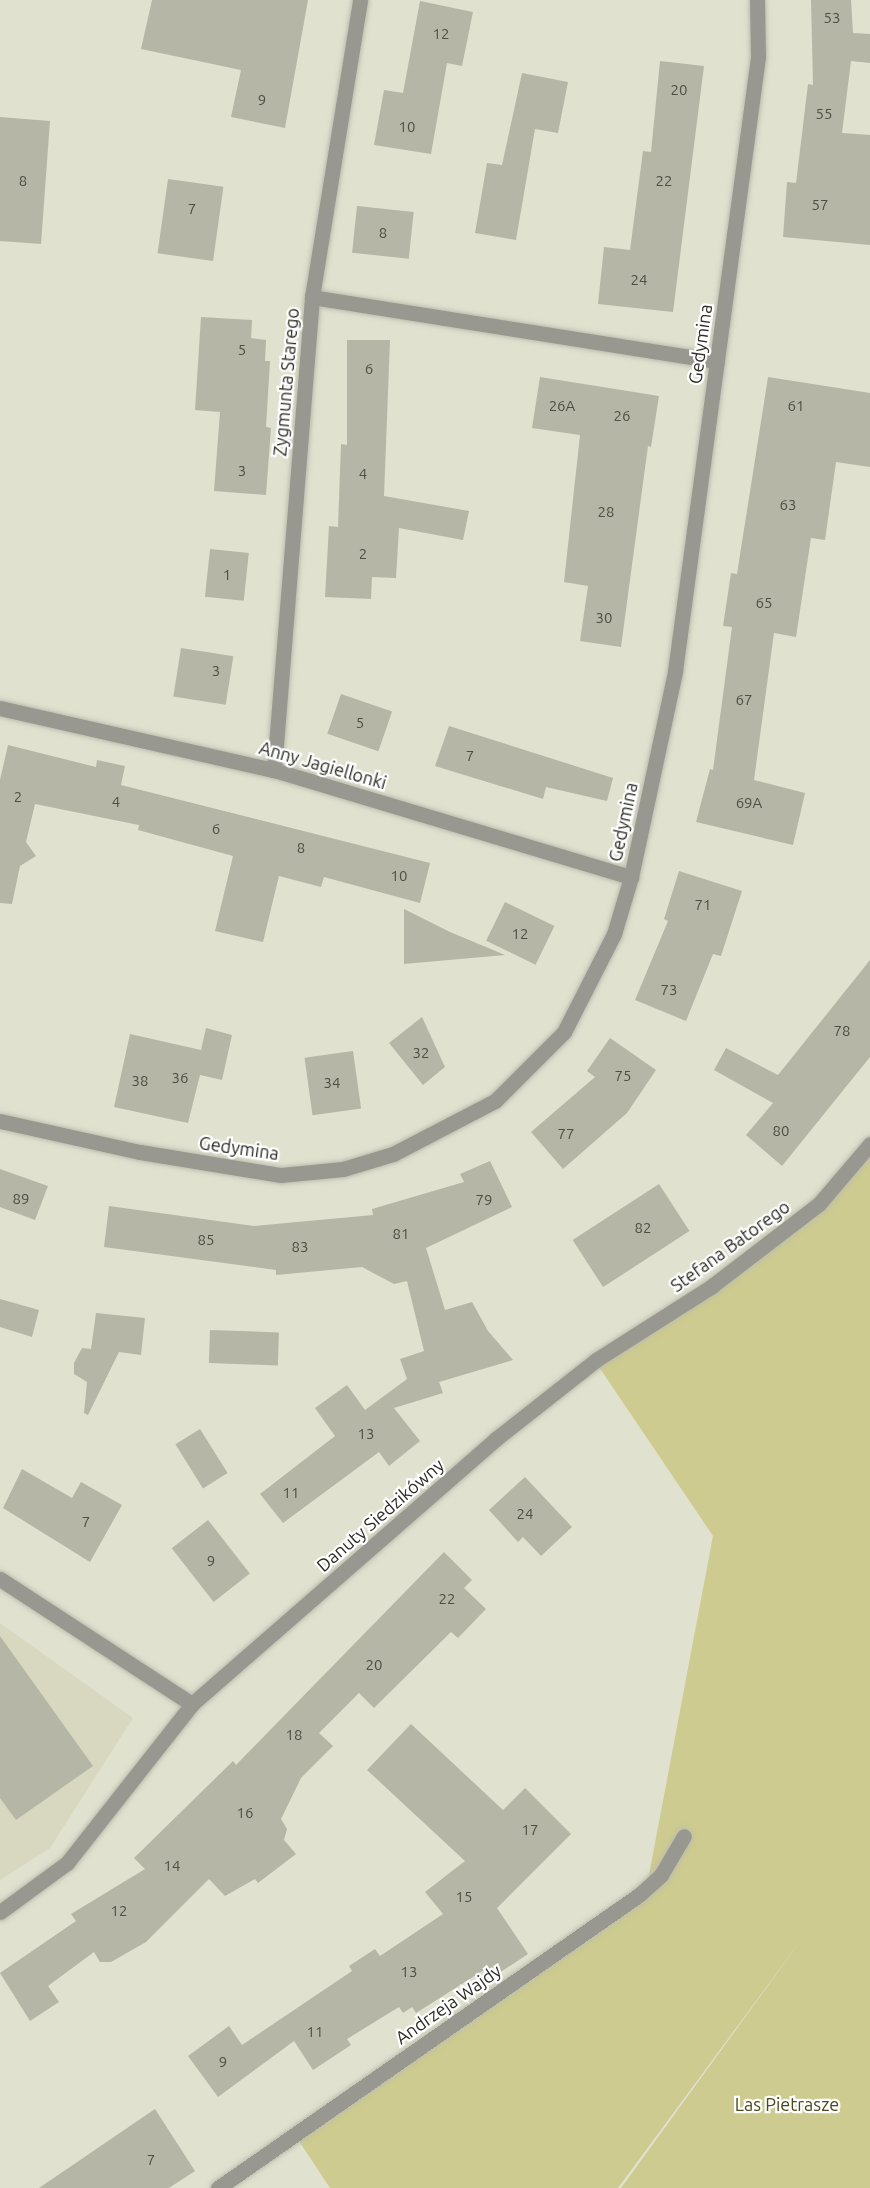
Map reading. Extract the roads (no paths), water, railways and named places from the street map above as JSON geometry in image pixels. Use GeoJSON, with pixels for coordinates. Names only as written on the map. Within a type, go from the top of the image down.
{"type":"FeatureCollection","features":[{"type":"Feature","properties":{"kind":"street","name":"Zygmunta Starego"},"geometry":{"type":"LineString","coordinates":[[274,770],[312,297],[360,0]]}},
{"type":"Feature","properties":{"kind":"street","name":"Gedymina"},"geometry":{"type":"LineString","coordinates":[[0,1121],[140,1152],[281,1175],[343,1169],[393,1154],[495,1101],[564,1032],[600,966],[631,877],[675,671],[758,57],[757,0]]}},
{"type":"Feature","properties":{"kind":"street"},"geometry":{"type":"LineString","coordinates":[[312,297],[717,361]]}},
{"type":"Feature","properties":{"kind":"street","name":"Anny Jagiellonki"},"geometry":{"type":"LineString","coordinates":[[0,708],[274,770],[631,877]]}},
{"type":"Feature","properties":{"kind":"street","name":"Stefana Batorego"},"geometry":{"type":"LineString","coordinates":[[596,1360],[712,1286],[819,1204],[870,1144]]}},
{"type":"Feature","properties":{"kind":"street","name":"Danuty Siedzikówny"},"geometry":{"type":"LineString","coordinates":[[0,1912],[67,1863],[192,1704],[497,1438],[596,1360]]}},
{"type":"Feature","properties":{"kind":"street"},"geometry":{"type":"LineString","coordinates":[[0,1579],[192,1704]]}},
{"type":"Feature","properties":{"kind":"street","name":"Andrzeja Wajdy"},"geometry":{"type":"LineString","coordinates":[[218,2188],[639,1895],[661,1875],[684,1836]]}},
{"type":"Feature","properties":{"kind":"park label","name":"Las Pietrasze"},"geometry":{"type":"Point","coordinates":[787,2104]}}]}
